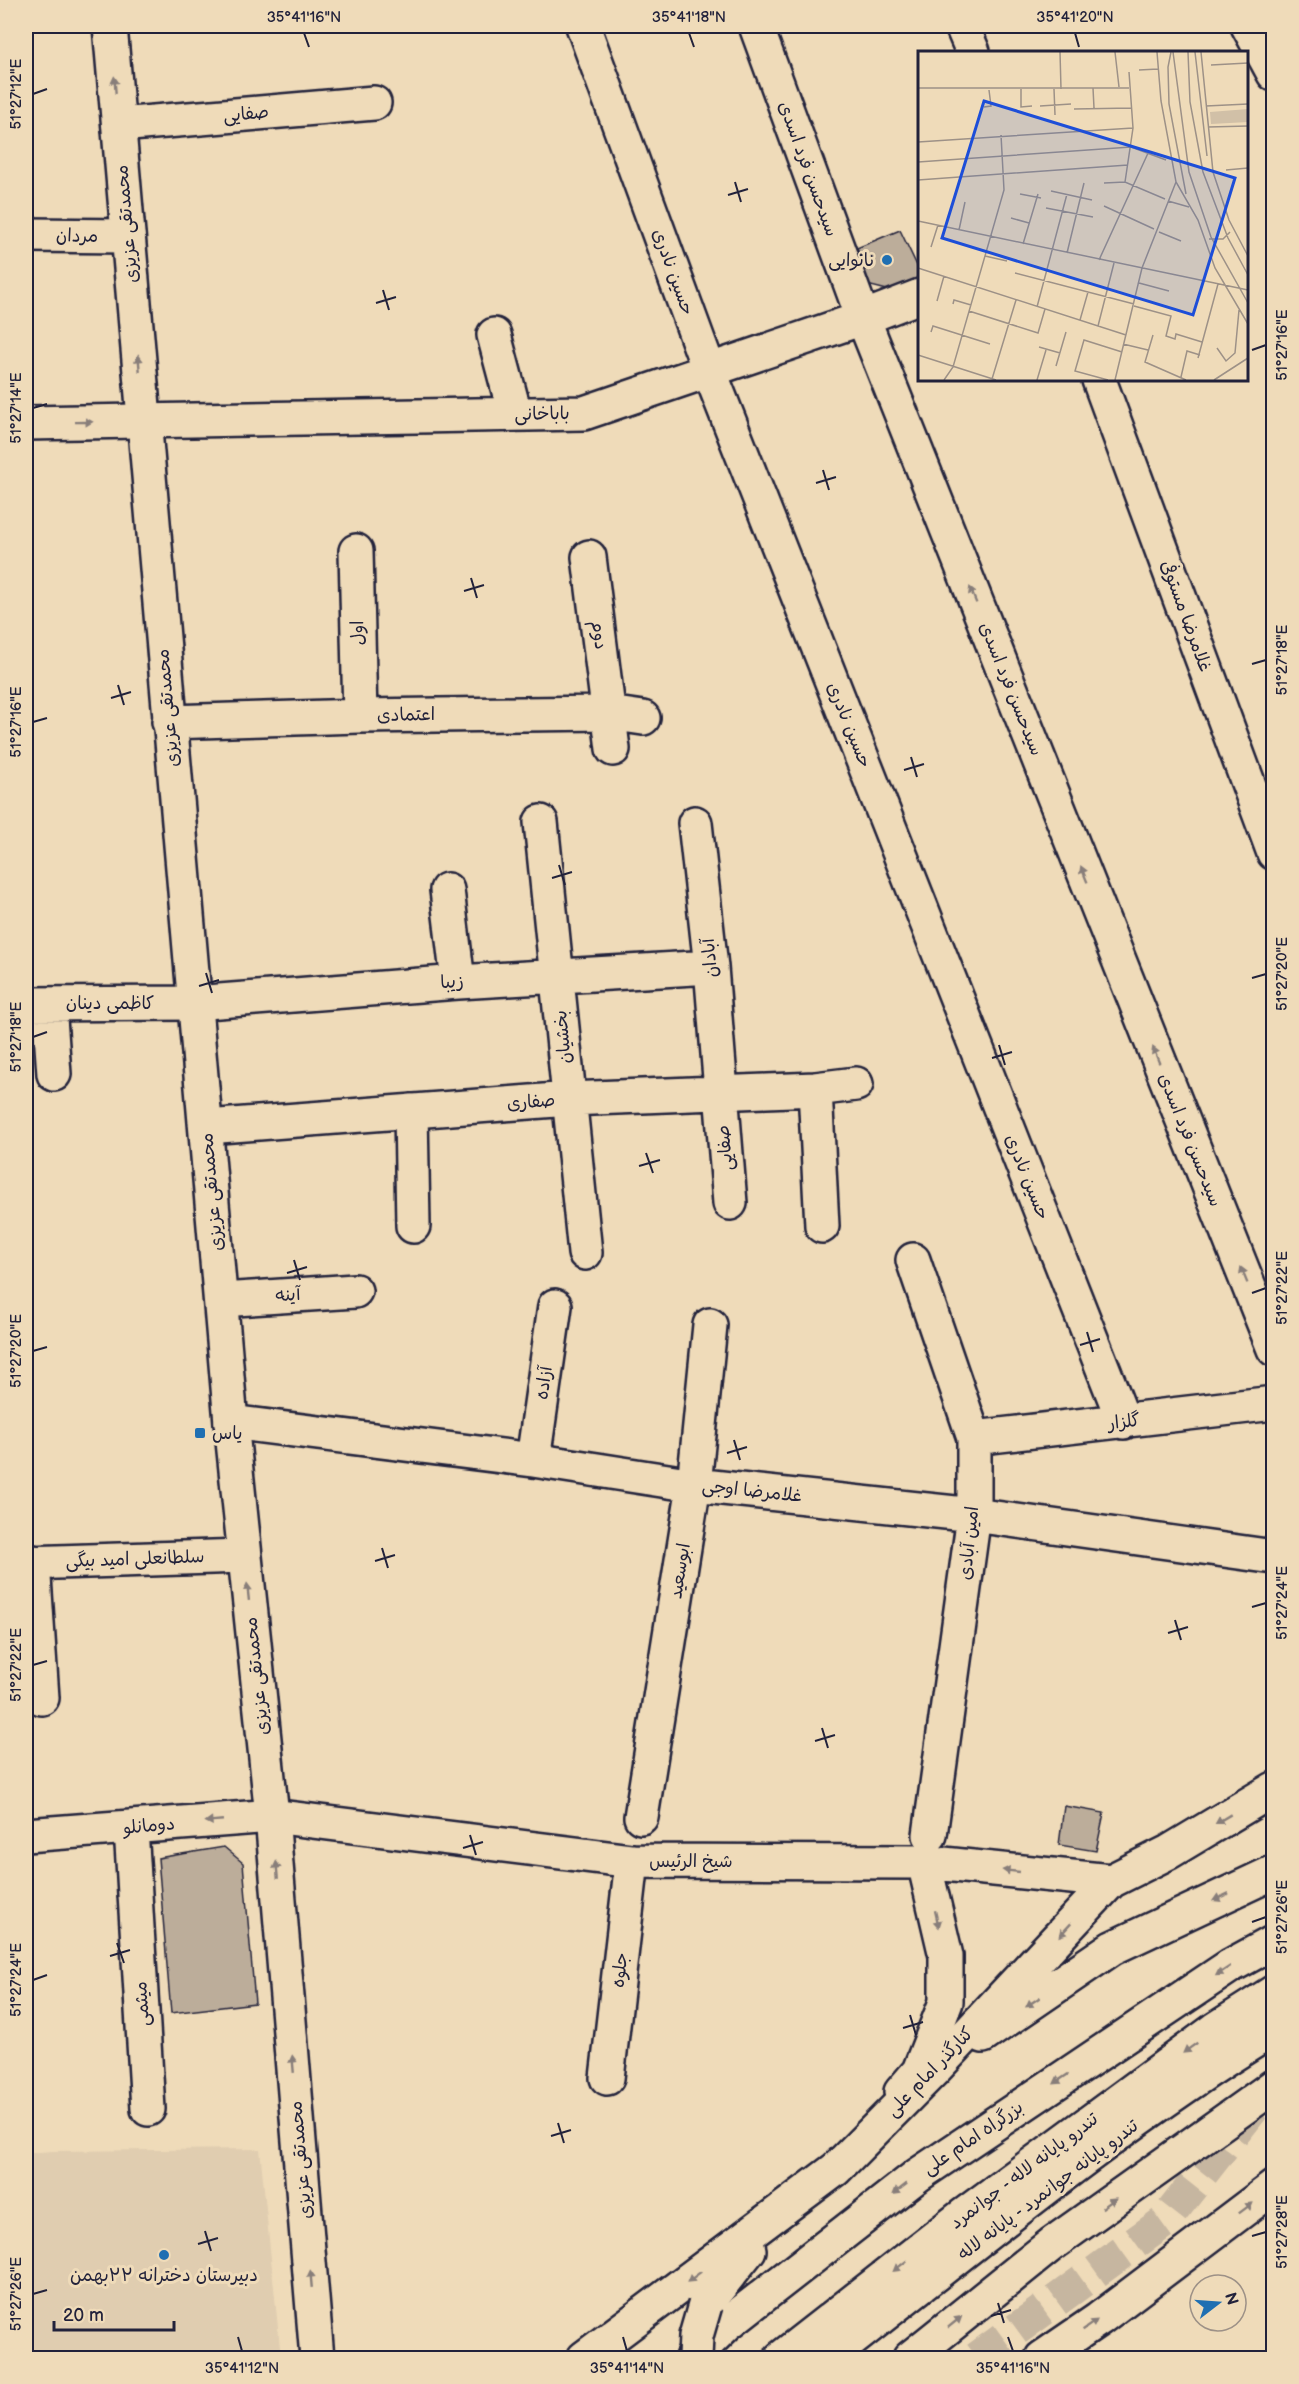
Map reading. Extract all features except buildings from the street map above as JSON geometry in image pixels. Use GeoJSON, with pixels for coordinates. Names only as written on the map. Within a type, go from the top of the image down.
{"type":"FeatureCollection","features":[{"type":"Feature","properties":{"kind":"main road","name":"محمدتقی عزیزی"},"geometry":{"type":"LineString","coordinates":[[110,26],[231,1422],[272,1816],[320,2349]]}},
{"type":"Feature","properties":{"kind":"main road","name":"حسین نادری"},"geometry":{"type":"LineString","coordinates":[[583,26],[709,370],[1124,1422]]}},
{"type":"Feature","properties":{"kind":"main road","name":"سیدحسن فرد اسدی"},"geometry":{"type":"LineString","coordinates":[[756,26],[863,318],[1274,1349]]}},
{"type":"Feature","properties":{"kind":"main road"},"geometry":{"type":"LineString","coordinates":[[962,26],[973,51]]}},
{"type":"Feature","properties":{"kind":"main road"},"geometry":{"type":"LineString","coordinates":[[1248,26],[1274,74]]}},
{"type":"Feature","properties":{"kind":"main road","name":"صفایی"},"geometry":{"type":"LineString","coordinates":[[119,125],[374,103]]}},
{"type":"Feature","properties":{"kind":"main road","name":"مردان"},"geometry":{"type":"LineString","coordinates":[[26,235],[128,236]]}},
{"type":"Feature","properties":{"kind":"main road","name":"باباخانی"},"geometry":{"type":"LineString","coordinates":[[26,423],[584,413],[863,318],[918,297]]}},
{"type":"Feature","properties":{"kind":"main road"},"geometry":{"type":"LineString","coordinates":[[494,335],[515,414]]}},
{"type":"Feature","properties":{"kind":"main road","name":"غلامرضا مستوفی"},"geometry":{"type":"LineString","coordinates":[[1099,381],[1274,853]]}},
{"type":"Feature","properties":{"kind":"main road","name":"اول"},"geometry":{"type":"LineString","coordinates":[[356,551],[360,716]]}},
{"type":"Feature","properties":{"kind":"main road","name":"دوم"},"geometry":{"type":"LineString","coordinates":[[589,557],[613,749]]}},
{"type":"Feature","properties":{"kind":"main road","name":"اعتمادی"},"geometry":{"type":"LineString","coordinates":[[169,722],[360,716],[609,713],[643,718]]}},
{"type":"Feature","properties":{"kind":"main road","name":"بخشیان"},"geometry":{"type":"LineString","coordinates":[[540,822],[585,1253]]}},
{"type":"Feature","properties":{"kind":"main road","name":"آبادان"},"geometry":{"type":"LineString","coordinates":[[695,823],[711,967],[721,1094]]}},
{"type":"Feature","properties":{"kind":"main road"},"geometry":{"type":"LineString","coordinates":[[447,890],[458,982]]}},
{"type":"Feature","properties":{"kind":"main road","name":"زیبا"},"geometry":{"type":"LineString","coordinates":[[194,1003],[557,975],[711,967]]}},
{"type":"Feature","properties":{"kind":"main road","name":"کاظمی دینان"},"geometry":{"type":"LineString","coordinates":[[37,1004],[194,1003]]}},
{"type":"Feature","properties":{"kind":"main road"},"geometry":{"type":"LineString","coordinates":[[37,1004],[54,1074]]}},
{"type":"Feature","properties":{"kind":"main road","name":"صفاری"},"geometry":{"type":"LineString","coordinates":[[207,1127],[568,1099],[721,1094],[815,1089],[856,1084]]}},
{"type":"Feature","properties":{"kind":"main road"},"geometry":{"type":"LineString","coordinates":[[815,1089],[822,1226]]}},
{"type":"Feature","properties":{"kind":"main road","name":"صفایی"},"geometry":{"type":"LineString","coordinates":[[721,1094],[730,1203]]}},
{"type":"Feature","properties":{"kind":"main road"},"geometry":{"type":"LineString","coordinates":[[411,1111],[413,1226]]}},
{"type":"Feature","properties":{"kind":"main road","name":"امین آبادی"},"geometry":{"type":"LineString","coordinates":[[912,1260],[974,1438],[974,1515],[927,1848]]}},
{"type":"Feature","properties":{"kind":"main road","name":"آینه"},"geometry":{"type":"LineString","coordinates":[[220,1300],[355,1291]]}},
{"type":"Feature","properties":{"kind":"main road","name":"آزاده"},"geometry":{"type":"LineString","coordinates":[[533,1460],[555,1306]]}},
{"type":"Feature","properties":{"kind":"main road","name":"ابوسعید"},"geometry":{"type":"LineString","coordinates":[[641,1817],[694,1485],[710,1325]]}},
{"type":"Feature","properties":{"kind":"main road","name":"گلزار"},"geometry":{"type":"LineString","coordinates":[[974,1438],[1124,1422],[1274,1402]]}},
{"type":"Feature","properties":{"kind":"main road","name":"غلامرضا اوجی"},"geometry":{"type":"LineString","coordinates":[[231,1422],[533,1460],[694,1485],[974,1515],[1274,1557]]}},
{"type":"Feature","properties":{"kind":"main road","name":"سلطانعلی امید بیگی"},"geometry":{"type":"LineString","coordinates":[[29,1563],[244,1556]]}},
{"type":"Feature","properties":{"kind":"main road"},"geometry":{"type":"LineString","coordinates":[[29,1563],[42,1698]]}},
{"type":"Feature","properties":{"kind":"main road","name":"کنارگذر امام علی"},"geometry":{"type":"LineString","coordinates":[[584,2358],[836,2169],[1111,1881],[1169,1852],[1274,1789]]}},
{"type":"Feature","properties":{"kind":"main road","name":"شیخ الرئیس"},"geometry":{"type":"LineString","coordinates":[[272,1816],[632,1861],[927,1848],[1111,1881]]}},
{"type":"Feature","properties":{"kind":"main road","name":"دومانلو"},"geometry":{"type":"LineString","coordinates":[[26,1835],[272,1816]]}},
{"type":"Feature","properties":{"kind":"main road","name":"میثمی"},"geometry":{"type":"LineString","coordinates":[[131,1828],[148,2109]]}},
{"type":"Feature","properties":{"kind":"main road"},"geometry":{"type":"LineString","coordinates":[[836,2169],[919,2071],[946,2002],[946,1956],[927,1848]]}},
{"type":"Feature","properties":{"kind":"main road","name":"جلوه"},"geometry":{"type":"LineString","coordinates":[[607,2078],[632,1861]]}},
{"type":"Feature","properties":{"kind":"main road"},"geometry":{"type":"LineString","coordinates":[[933,2070],[1113,1948],[1274,1872]]}},
{"type":"Feature","properties":{"kind":"main road","name":"بزرگراه امام علی"},"geometry":{"type":"LineString","coordinates":[[693,2358],[727,2324],[918,2175],[1230,1966],[1274,1942]]}},
{"type":"Feature","properties":{"kind":"main road","name":"تندرو پایانه لاله - جوانمرد"},"geometry":{"type":"LineString","coordinates":[[781,2358],[966,2214],[1216,2029],[1274,1992]]}},
{"type":"Feature","properties":{"kind":"main road","name":"تندرو پایانه جوانمرد - پایانه لاله"},"geometry":{"type":"LineString","coordinates":[[829,2358],[1094,2153],[1218,2063],[1274,2029]]}},
{"type":"Feature","properties":{"kind":"main road"},"geometry":{"type":"LineString","coordinates":[[910,2358],[1052,2244],[1274,2086]]}},
{"type":"Feature","properties":{"kind":"main road"},"geometry":{"type":"LineString","coordinates":[[1042,2358],[1099,2319],[1274,2187]]}},
{"type":"Feature","properties":{"kind":"main road"},"geometry":{"type":"LineString","coordinates":[[693,2358],[696,2336],[705,2305],[778,2213]]}},
{"type":"Feature","properties":{"kind":"shaded area","name":"دبیرستان دخترانه ۲۲بهمن"},"geometry":{"type":"Polygon","coordinates":[[[260,2149],[281,2358],[26,2358],[26,2153],[260,2149]]]}},
{"type":"Feature","properties":{"kind":"tunnel"},"geometry":{"type":"LineString","coordinates":[[977,2358],[1164,2222],[1259,2101]]}},
{"type":"Feature","properties":{"kind":"place","name":"نانوایی"},"geometry":{"type":"Point","coordinates":[887,260]}},
{"type":"Feature","properties":{"kind":"place","name":"یاس"},"geometry":{"type":"Point","coordinates":[200,1433]}},
{"type":"Feature","properties":{"kind":"place","name":"دبیرستان دخترانه ۲۲بهمن"},"geometry":{"type":"Point","coordinates":[164,2255]}}]}
